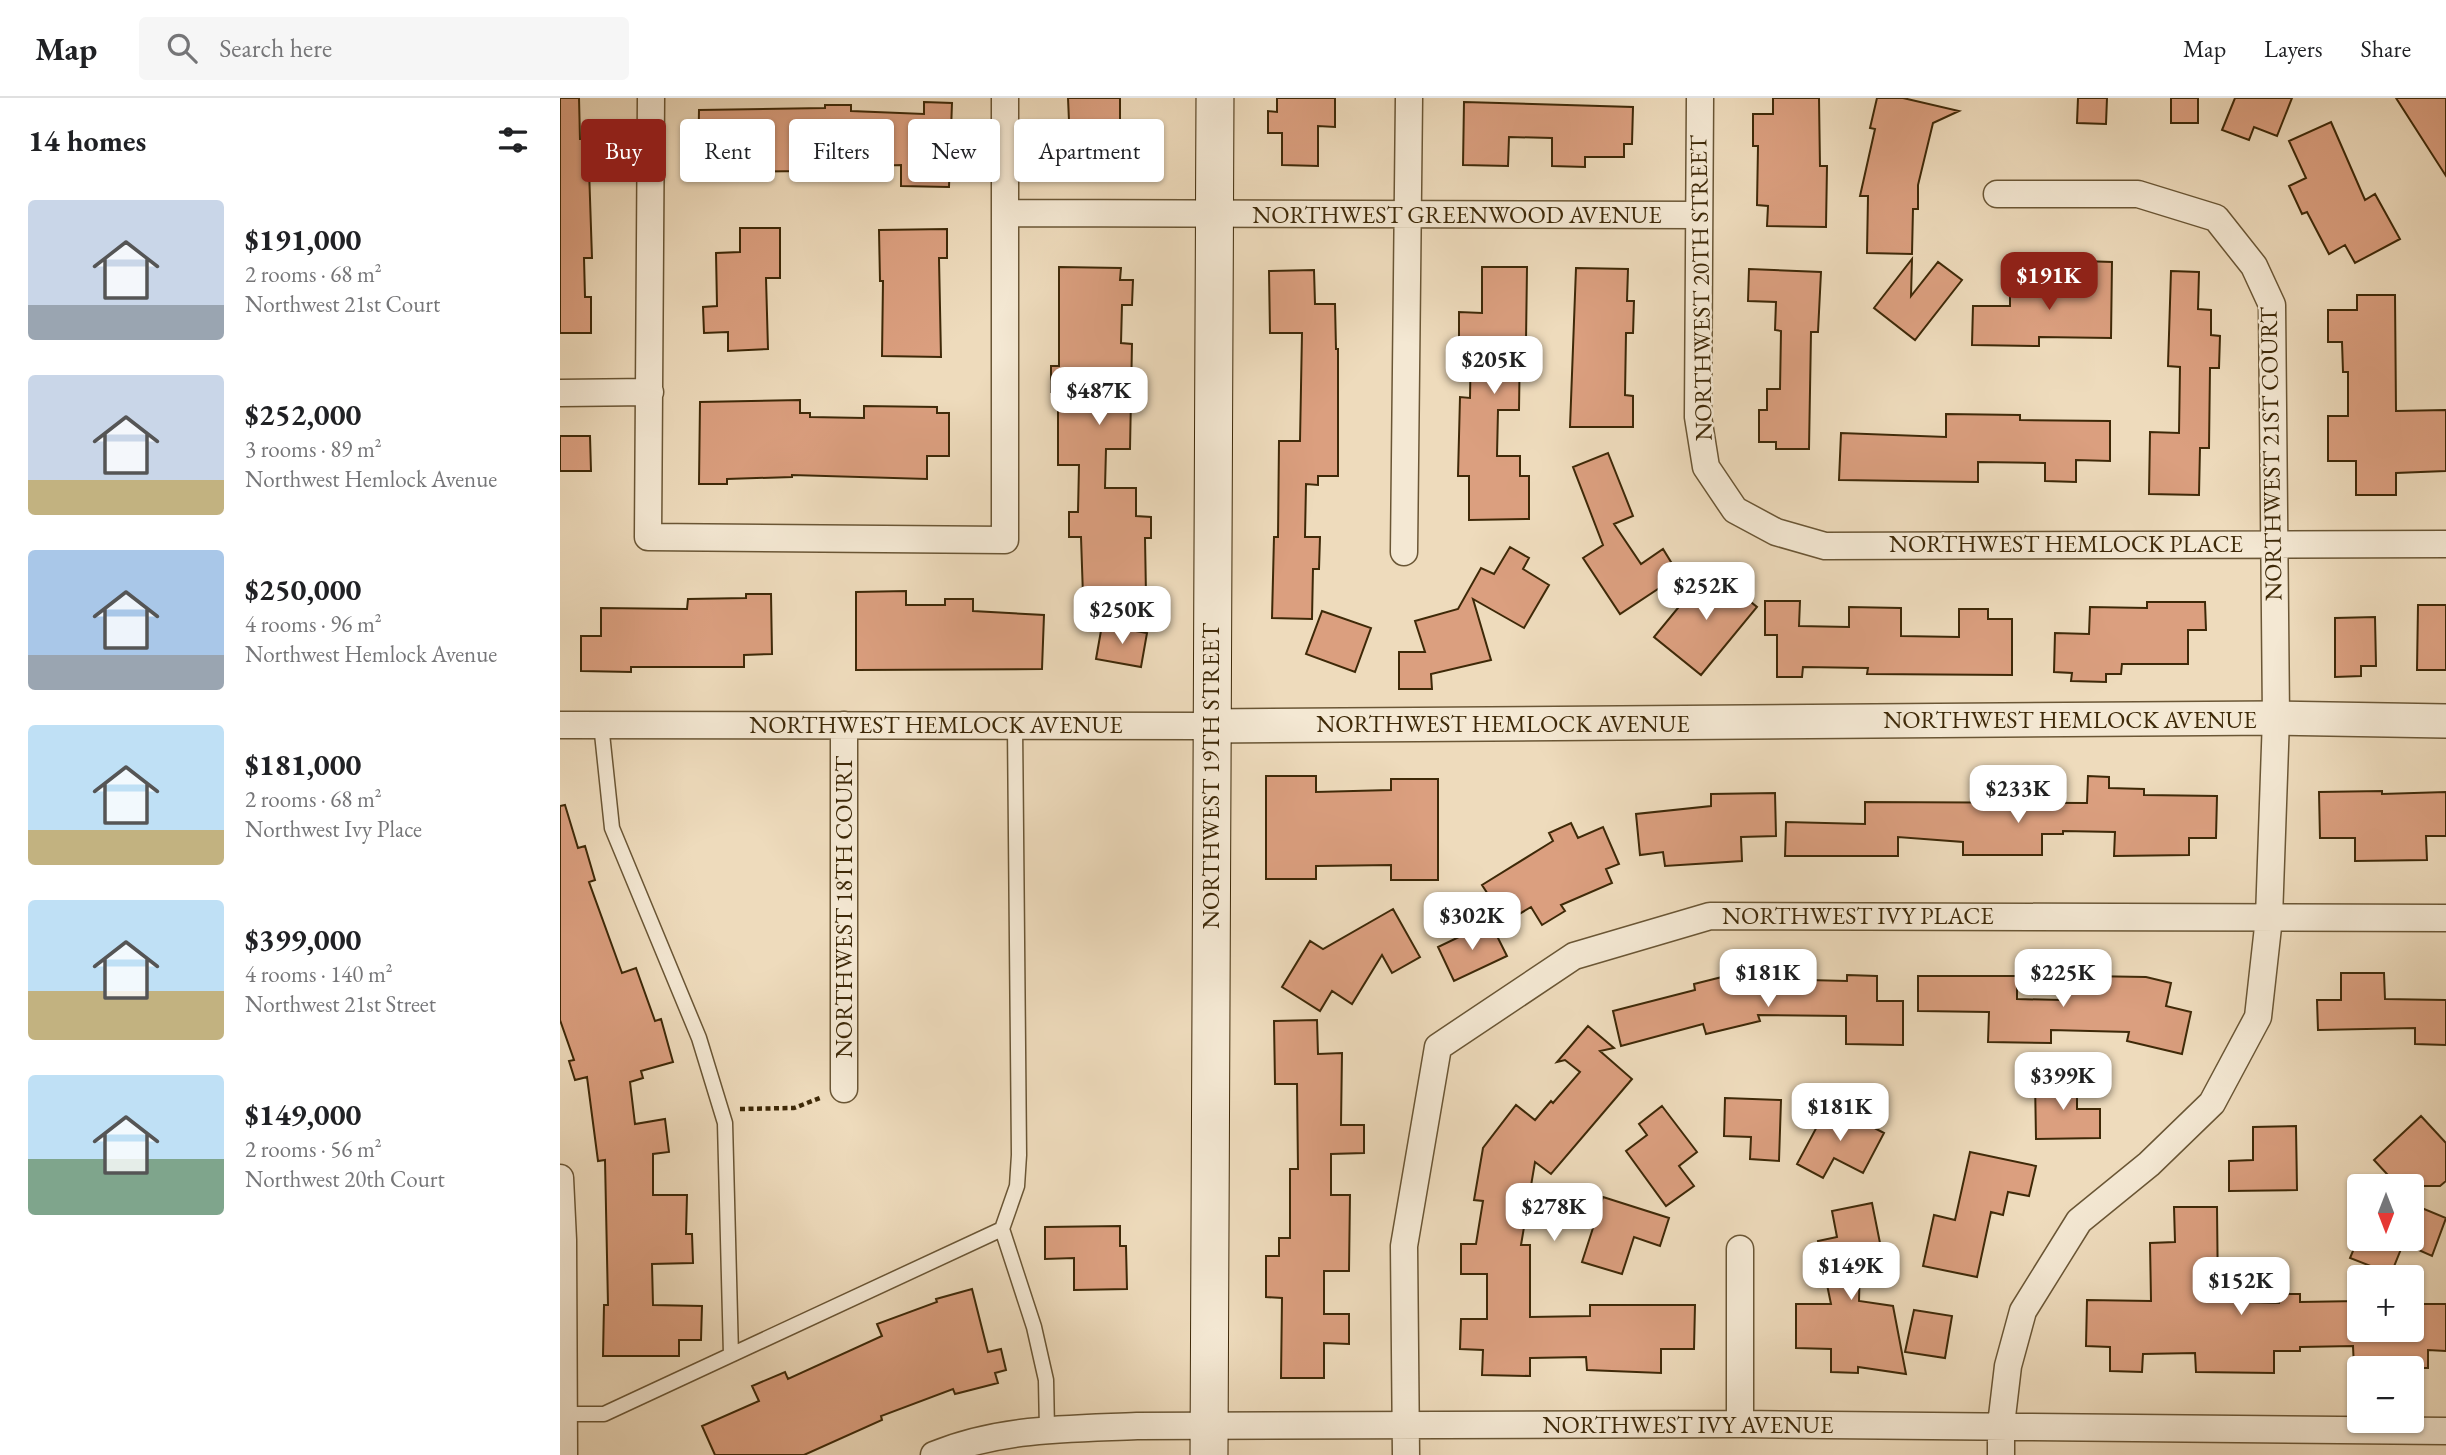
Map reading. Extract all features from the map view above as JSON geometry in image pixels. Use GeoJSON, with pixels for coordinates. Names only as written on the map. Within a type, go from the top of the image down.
{"type":"FeatureCollection","features":[{"type":"Feature","properties":{"kind":"main road","name":"NORTHWEST 19TH STREET"},"geometry":{"type":"LineString","coordinates":[[1209,1440],[1210,726],[1215,98]]}},
{"type":"Feature","properties":{"kind":"street"},"geometry":{"type":"LineString","coordinates":[[651,98],[648,537],[1006,541],[1005,98]]}},
{"type":"Feature","properties":{"kind":"street"},"geometry":{"type":"LineString","coordinates":[[1404,552],[1410,214],[1409,98]]}},
{"type":"Feature","properties":{"kind":"street","name":"NORTHWEST 20TH STREET"},"geometry":{"type":"LineString","coordinates":[[1700,98],[1698,417],[1706,467],[1735,510]]}},
{"type":"Feature","properties":{"kind":"street","name":"NORTHWEST 21ST COURT"},"geometry":{"type":"LineString","coordinates":[[1997,194],[2138,194],[2216,218],[2254,266],[2272,304],[2276,718],[2269,918],[2258,1017],[2212,1103],[2149,1164],[2079,1221],[2023,1311],[2008,1366],[2001,1425],[2001,1455]]}},
{"type":"Feature","properties":{"kind":"street","name":"NORTHWEST GREENWOOD AVENUE"},"geometry":{"type":"LineString","coordinates":[[1006,213],[1215,216],[1698,215]]}},
{"type":"Feature","properties":{"kind":"street"},"geometry":{"type":"LineString","coordinates":[[560,393],[650,391]]}},
{"type":"Feature","properties":{"kind":"street","name":"NORTHWEST HEMLOCK PLACE"},"geometry":{"type":"LineString","coordinates":[[1735,510],[1776,532],[1825,546],[2446,544]]}},
{"type":"Feature","properties":{"kind":"street","name":"NORTHWEST HEMLOCK AVENUE"},"geometry":{"type":"LineString","coordinates":[[560,725],[1210,726],[2276,718],[2446,721]]}},
{"type":"Feature","properties":{"kind":"street","name":"NORTHWEST 18TH COURT"},"geometry":{"type":"LineString","coordinates":[[844,725],[844,1089]]}},
{"type":"Feature","properties":{"kind":"street","name":"NORTHWEST IVY PLACE"},"geometry":{"type":"LineString","coordinates":[[1405,1426],[1404,1246],[1438,1047],[1574,956],[1710,916],[2446,918]]}},
{"type":"Feature","properties":{"kind":"street"},"geometry":{"type":"LineString","coordinates":[[560,1178],[564,1455]]}},
{"type":"Feature","properties":{"kind":"street"},"geometry":{"type":"LineString","coordinates":[[1740,1249],[1740,1424]]}},
{"type":"Feature","properties":{"kind":"street","name":"NORTHWEST IVY AVENUE"},"geometry":{"type":"LineString","coordinates":[[934,1455],[971,1440],[1047,1430],[1209,1440],[1405,1426],[2001,1425],[2446,1431]]}},
{"type":"Feature","properties":{"kind":"street"},"geometry":{"type":"LineString","coordinates":[[1405,1426],[1406,1455]]}},
{"type":"Feature","properties":{"kind":"lane"},"geometry":{"type":"LineString","coordinates":[[601,724],[612,828],[699,1038],[725,1123],[731,1354]]}},
{"type":"Feature","properties":{"kind":"lane"},"geometry":{"type":"LineString","coordinates":[[1015,726],[1019,1155],[1017,1186],[1002,1229],[1034,1327],[1046,1380],[1047,1430]]}},
{"type":"Feature","properties":{"kind":"lane"},"geometry":{"type":"LineString","coordinates":[[562,1414],[604,1414],[1002,1229]]}},
{"type":"Feature","properties":{"kind":"path"},"geometry":{"type":"LineString","coordinates":[[720,1108],[794,1108],[844,1089]]}},
{"type":"Feature","properties":{"kind":"building"},"geometry":{"type":"Polygon","coordinates":[[[560,98],[579,98],[581,182],[589,182],[592,258],[584,258],[585,297],[591,297],[591,333],[560,333],[560,98]]]}},
{"type":"Feature","properties":{"kind":"building"},"geometry":{"type":"Polygon","coordinates":[[[1068,98],[1120,98],[1120,119],[1069,119],[1068,98]]]}},
{"type":"Feature","properties":{"kind":"building"},"geometry":{"type":"Polygon","coordinates":[[[1277,98],[1335,98],[1335,127],[1318,126],[1318,166],[1282,165],[1282,133],[1268,133],[1268,111],[1277,112],[1277,98]]]}},
{"type":"Feature","properties":{"kind":"building"},"geometry":{"type":"Polygon","coordinates":[[[1773,98],[1819,98],[1820,166],[1827,166],[1826,227],[1767,226],[1768,206],[1757,205],[1758,146],[1753,146],[1753,114],[1773,114],[1773,98]]]}},
{"type":"Feature","properties":{"kind":"building"},"geometry":{"type":"Polygon","coordinates":[[[1877,98],[1903,98],[1959,111],[1933,123],[1918,185],[1918,209],[1913,209],[1912,254],[1867,253],[1868,196],[1860,196],[1875,129],[1870,128],[1877,98]]]}},
{"type":"Feature","properties":{"kind":"building"},"geometry":{"type":"Polygon","coordinates":[[[2078,98],[2107,98],[2106,124],[2077,123],[2078,98]]]}},
{"type":"Feature","properties":{"kind":"building"},"geometry":{"type":"Polygon","coordinates":[[[2171,98],[2198,98],[2198,123],[2171,123],[2171,98]]]}},
{"type":"Feature","properties":{"kind":"building"},"geometry":{"type":"Polygon","coordinates":[[[2235,98],[2292,98],[2277,136],[2254,127],[2249,140],[2222,130],[2235,98]]]}},
{"type":"Feature","properties":{"kind":"building"},"geometry":{"type":"Polygon","coordinates":[[[2396,98],[2446,98],[2446,176],[2396,98]]]}},
{"type":"Feature","properties":{"kind":"building"},"geometry":{"type":"Polygon","coordinates":[[[924,102],[952,103],[951,119],[908,119],[908,182],[949,182],[949,187],[901,186],[901,165],[894,165],[894,119],[789,119],[789,171],[775,171],[775,119],[699,119],[699,110],[825,108],[825,105],[851,105],[851,111],[924,114],[924,102]]]}},
{"type":"Feature","properties":{"kind":"building"},"geometry":{"type":"Polygon","coordinates":[[[1464,102],[1633,107],[1632,144],[1624,144],[1624,157],[1585,157],[1585,167],[1552,166],[1552,138],[1509,137],[1508,166],[1463,165],[1464,102]]]}},
{"type":"Feature","properties":{"kind":"building"},"geometry":{"type":"Polygon","coordinates":[[[2331,122],[2365,200],[2375,194],[2400,239],[2355,263],[2345,245],[2329,254],[2307,212],[2302,214],[2289,186],[2306,178],[2289,141],[2331,122]]]}},
{"type":"Feature","properties":{"kind":"building"},"geometry":{"type":"Polygon","coordinates":[[[740,228],[780,228],[780,278],[766,278],[768,349],[728,351],[728,332],[704,333],[703,307],[717,306],[716,253],[740,252],[740,228]]]}},
{"type":"Feature","properties":{"kind":"building"},"geometry":{"type":"Polygon","coordinates":[[[947,229],[947,258],[939,258],[941,357],[882,356],[883,281],[880,281],[879,230],[947,229]]]}},
{"type":"Feature","properties":{"kind":"building"},"geometry":{"type":"Polygon","coordinates":[[[1912,259],[1911,296],[1938,262],[1962,280],[1915,340],[1874,308],[1912,259]]]}},
{"type":"Feature","properties":{"kind":"building"},"geometry":{"type":"Polygon","coordinates":[[[2082,261],[2112,262],[2111,338],[2039,337],[2039,346],[1972,345],[1973,306],[2010,306],[2010,283],[2039,283],[2039,293],[2081,293],[2082,261]]]}},
{"type":"Feature","properties":{"kind":"building"},"geometry":{"type":"Polygon","coordinates":[[[1059,267],[1121,268],[1120,280],[1133,280],[1132,305],[1122,305],[1121,343],[1132,344],[1130,449],[1106,449],[1105,488],[1136,488],[1136,516],[1151,517],[1151,538],[1145,538],[1146,595],[1083,596],[1081,537],[1069,537],[1069,512],[1078,512],[1079,465],[1058,465],[1058,392],[1051,392],[1051,366],[1059,366],[1059,267]]]}},
{"type":"Feature","properties":{"kind":"building"},"geometry":{"type":"Polygon","coordinates":[[[1482,267],[1527,267],[1526,341],[1520,341],[1519,410],[1498,410],[1497,456],[1520,456],[1520,476],[1529,476],[1529,519],[1469,520],[1469,476],[1458,476],[1460,397],[1470,398],[1471,341],[1459,341],[1459,312],[1482,313],[1482,267]]]}},
{"type":"Feature","properties":{"kind":"building"},"geometry":{"type":"Polygon","coordinates":[[[1576,268],[1628,269],[1627,301],[1634,301],[1633,333],[1626,333],[1625,395],[1633,396],[1633,427],[1570,427],[1576,268]]]}},
{"type":"Feature","properties":{"kind":"building"},"geometry":{"type":"Polygon","coordinates":[[[1749,269],[1821,272],[1818,332],[1811,332],[1809,449],[1776,449],[1776,442],[1759,442],[1759,410],[1767,410],[1767,389],[1780,389],[1781,331],[1775,330],[1776,302],[1748,301],[1749,269]]]}},
{"type":"Feature","properties":{"kind":"building"},"geometry":{"type":"Polygon","coordinates":[[[1314,270],[1315,304],[1335,304],[1338,349],[1338,476],[1318,476],[1318,485],[1306,484],[1305,537],[1320,537],[1319,569],[1313,569],[1312,619],[1272,618],[1274,537],[1278,537],[1279,441],[1300,441],[1302,333],[1270,333],[1269,271],[1314,270]]]}},
{"type":"Feature","properties":{"kind":"building"},"geometry":{"type":"Polygon","coordinates":[[[2171,271],[2199,272],[2198,309],[2211,310],[2211,335],[2220,336],[2219,368],[2210,368],[2209,448],[2200,448],[2199,495],[2149,494],[2150,432],[2179,433],[2180,367],[2168,366],[2171,271]]]}},
{"type":"Feature","properties":{"kind":"building"},"geometry":{"type":"Polygon","coordinates":[[[2357,295],[2395,295],[2396,411],[2446,410],[2446,471],[2396,473],[2396,495],[2356,495],[2356,461],[2328,461],[2328,416],[2348,416],[2348,372],[2343,372],[2342,342],[2328,342],[2328,310],[2357,310],[2357,295]]]}},
{"type":"Feature","properties":{"kind":"building"},"geometry":{"type":"Polygon","coordinates":[[[800,400],[800,413],[810,413],[810,417],[864,418],[864,406],[937,407],[937,413],[949,413],[949,456],[927,456],[927,479],[792,475],[727,479],[727,484],[699,484],[700,402],[800,400]]]}},
{"type":"Feature","properties":{"kind":"building"},"geometry":{"type":"Polygon","coordinates":[[[1946,414],[2020,415],[2020,420],[2110,421],[2110,461],[2076,460],[2076,482],[2045,481],[2045,463],[1978,462],[1978,482],[1839,480],[1841,433],[1946,437],[1946,414]]]}},
{"type":"Feature","properties":{"kind":"building"},"geometry":{"type":"Polygon","coordinates":[[[560,436],[590,436],[591,471],[560,471],[560,436]]]}},
{"type":"Feature","properties":{"kind":"building"},"geometry":{"type":"Polygon","coordinates":[[[1608,453],[1633,516],[1614,524],[1641,564],[1663,549],[1679,575],[1620,614],[1583,558],[1603,545],[1573,467],[1608,453]]]}},
{"type":"Feature","properties":{"kind":"building"},"geometry":{"type":"Polygon","coordinates":[[[1510,547],[1529,558],[1523,569],[1549,585],[1524,628],[1473,599],[1491,660],[1431,674],[1432,689],[1399,689],[1399,652],[1425,652],[1415,621],[1458,609],[1481,568],[1494,574],[1510,547]]]}},
{"type":"Feature","properties":{"kind":"building"},"geometry":{"type":"Polygon","coordinates":[[[1710,569],[1757,607],[1701,675],[1654,637],[1710,569]]]}},
{"type":"Feature","properties":{"kind":"building"},"geometry":{"type":"Polygon","coordinates":[[[906,591],[906,605],[945,605],[945,599],[973,599],[973,611],[1044,615],[1042,669],[856,670],[856,592],[906,591]]]}},
{"type":"Feature","properties":{"kind":"building"},"geometry":{"type":"Polygon","coordinates":[[[746,594],[771,594],[772,654],[744,655],[744,667],[631,667],[631,672],[581,671],[581,636],[601,636],[601,608],[687,609],[688,599],[746,598],[746,594]]]}},
{"type":"Feature","properties":{"kind":"building"},"geometry":{"type":"Polygon","coordinates":[[[1765,601],[1800,601],[1799,626],[1849,627],[1849,607],[1901,608],[1901,636],[1959,637],[1959,609],[1988,609],[1988,619],[2012,619],[2012,675],[1867,674],[1868,668],[1803,667],[1802,677],[1777,677],[1777,635],[1765,635],[1765,601]]]}},
{"type":"Feature","properties":{"kind":"building"},"geometry":{"type":"Polygon","coordinates":[[[2147,602],[2205,602],[2206,630],[2188,630],[2188,664],[2122,664],[2121,674],[2106,674],[2106,682],[2071,681],[2072,673],[2054,672],[2055,633],[2089,634],[2090,607],[2147,608],[2147,602]]]}},
{"type":"Feature","properties":{"kind":"building"},"geometry":{"type":"Polygon","coordinates":[[[2418,605],[2446,605],[2446,670],[2417,670],[2418,605]]]}},
{"type":"Feature","properties":{"kind":"building"},"geometry":{"type":"Polygon","coordinates":[[[1322,611],[1371,628],[1355,672],[1306,654],[1322,611]]]}},
{"type":"Feature","properties":{"kind":"building"},"geometry":{"type":"Polygon","coordinates":[[[2375,617],[2376,666],[2361,666],[2361,676],[2335,677],[2335,618],[2375,617]]]}},
{"type":"Feature","properties":{"kind":"building"},"geometry":{"type":"Polygon","coordinates":[[[1102,625],[1147,633],[1141,667],[1096,659],[1102,625]]]}},
{"type":"Feature","properties":{"kind":"building"},"geometry":{"type":"Polygon","coordinates":[[[1266,776],[1316,776],[1316,792],[1391,790],[1391,779],[1438,779],[1438,880],[1391,880],[1391,865],[1316,866],[1316,879],[1266,879],[1266,776]]]}},
{"type":"Feature","properties":{"kind":"building"},"geometry":{"type":"Polygon","coordinates":[[[2088,776],[2109,777],[2109,788],[2144,789],[2144,795],[2217,796],[2216,838],[2189,838],[2189,855],[2114,856],[2115,832],[2063,831],[2063,834],[2042,834],[2042,855],[1963,855],[1963,842],[1898,837],[1898,856],[1785,856],[1786,822],[1865,824],[1865,802],[2087,803],[2088,776]]]}},
{"type":"Feature","properties":{"kind":"building"},"geometry":{"type":"Polygon","coordinates":[[[2382,791],[2382,794],[2446,792],[2446,836],[2426,836],[2427,860],[2355,861],[2355,838],[2320,838],[2319,792],[2382,791]]]}},
{"type":"Feature","properties":{"kind":"building"},"geometry":{"type":"Polygon","coordinates":[[[1775,793],[1776,836],[1741,837],[1742,861],[1665,866],[1663,852],[1640,855],[1636,814],[1711,806],[1711,794],[1775,793]]]}},
{"type":"Feature","properties":{"kind":"building"},"geometry":{"type":"Polygon","coordinates":[[[565,805],[578,848],[585,846],[595,880],[589,882],[622,973],[636,968],[655,1021],[661,1019],[673,1062],[641,1071],[643,1078],[630,1082],[635,1124],[665,1119],[669,1152],[653,1154],[653,1195],[687,1195],[686,1234],[692,1234],[693,1263],[652,1264],[653,1305],[702,1306],[701,1340],[679,1340],[679,1356],[603,1356],[604,1305],[608,1305],[605,1160],[598,1161],[587,1077],[575,1080],[569,1061],[574,1060],[560,1020],[560,806],[565,805]]]}},
{"type":"Feature","properties":{"kind":"building"},"geometry":{"type":"Polygon","coordinates":[[[1571,823],[1578,838],[1603,827],[1619,864],[1606,869],[1612,883],[1561,905],[1565,911],[1542,925],[1531,907],[1506,922],[1482,885],[1553,841],[1549,833],[1571,823]]]}},
{"type":"Feature","properties":{"kind":"building"},"geometry":{"type":"Polygon","coordinates":[[[1393,909],[1420,957],[1392,973],[1382,955],[1352,1004],[1332,991],[1320,1011],[1282,987],[1310,941],[1323,949],[1393,909]]]}},
{"type":"Feature","properties":{"kind":"building"},"geometry":{"type":"Polygon","coordinates":[[[1490,922],[1507,956],[1454,981],[1438,947],[1490,922]]]}},
{"type":"Feature","properties":{"kind":"building"},"geometry":{"type":"Polygon","coordinates":[[[2341,973],[2384,973],[2385,999],[2446,1000],[2446,1045],[2415,1044],[2415,1028],[2318,1030],[2317,1000],[2341,1000],[2341,973]]]}},
{"type":"Feature","properties":{"kind":"building"},"geometry":{"type":"Polygon","coordinates":[[[1847,975],[1877,976],[1877,1001],[1903,1001],[1903,1045],[1846,1044],[1846,1016],[1758,1015],[1760,1021],[1706,1034],[1703,1024],[1621,1046],[1613,1011],[1695,990],[1694,984],[1722,977],[1725,988],[1764,979],[1847,981],[1847,975]]]}},
{"type":"Feature","properties":{"kind":"building"},"geometry":{"type":"Polygon","coordinates":[[[1918,976],[2017,976],[2017,999],[2062,1000],[2062,989],[2087,989],[2087,976],[2146,977],[2171,983],[2166,1006],[2191,1012],[2182,1054],[2127,1041],[2129,1032],[2051,1030],[2051,1043],[1988,1042],[1989,1012],[1918,1011],[1918,976]]]}},
{"type":"Feature","properties":{"kind":"building"},"geometry":{"type":"Polygon","coordinates":[[[1317,1020],[1318,1054],[1342,1053],[1341,1125],[1364,1125],[1364,1153],[1331,1154],[1331,1195],[1350,1195],[1349,1271],[1324,1271],[1324,1314],[1349,1314],[1349,1344],[1324,1343],[1324,1378],[1281,1378],[1282,1298],[1266,1297],[1266,1256],[1279,1256],[1279,1238],[1290,1238],[1290,1169],[1298,1169],[1297,1084],[1275,1084],[1274,1021],[1317,1020]]]}},
{"type":"Feature","properties":{"kind":"building"},"geometry":{"type":"Polygon","coordinates":[[[1588,1026],[1614,1048],[1600,1051],[1632,1079],[1551,1174],[1535,1162],[1521,1245],[1530,1245],[1530,1317],[1590,1316],[1590,1305],[1695,1305],[1694,1349],[1661,1349],[1661,1373],[1587,1370],[1586,1357],[1530,1358],[1530,1376],[1482,1375],[1483,1350],[1460,1349],[1461,1319],[1487,1319],[1487,1274],[1461,1274],[1461,1244],[1476,1244],[1483,1201],[1474,1200],[1483,1148],[1516,1105],[1535,1120],[1580,1072],[1565,1060],[1557,1062],[1588,1026]]]}},
{"type":"Feature","properties":{"kind":"building"},"geometry":{"type":"Polygon","coordinates":[[[2035,1080],[2077,1080],[2077,1109],[2100,1109],[2100,1138],[2036,1139],[2035,1080]]]}},
{"type":"Feature","properties":{"kind":"building"},"geometry":{"type":"Polygon","coordinates":[[[1725,1098],[1781,1100],[1779,1161],[1750,1159],[1751,1137],[1724,1136],[1725,1098]]]}},
{"type":"Feature","properties":{"kind":"building"},"geometry":{"type":"Polygon","coordinates":[[[1829,1104],[1884,1133],[1863,1173],[1834,1158],[1823,1178],[1797,1164],[1829,1104]]]}},
{"type":"Feature","properties":{"kind":"building"},"geometry":{"type":"Polygon","coordinates":[[[1662,1106],[1697,1152],[1679,1166],[1694,1186],[1666,1206],[1626,1151],[1647,1135],[1639,1124],[1662,1106]]]}},
{"type":"Feature","properties":{"kind":"building"},"geometry":{"type":"Polygon","coordinates":[[[2421,1116],[2446,1143],[2446,1181],[2440,1186],[2424,1186],[2424,1174],[2387,1174],[2374,1160],[2421,1116]]]}},
{"type":"Feature","properties":{"kind":"building"},"geometry":{"type":"Polygon","coordinates":[[[2296,1126],[2297,1190],[2229,1191],[2229,1161],[2253,1160],[2253,1127],[2296,1126]]]}},
{"type":"Feature","properties":{"kind":"building"},"geometry":{"type":"Polygon","coordinates":[[[1970,1152],[2036,1166],[2029,1196],[2008,1192],[2003,1215],[1991,1212],[1977,1277],[1923,1266],[1934,1215],[1955,1220],[1970,1152]]]}},
{"type":"Feature","properties":{"kind":"building"},"geometry":{"type":"Polygon","coordinates":[[[1603,1197],[1669,1218],[1660,1246],[1634,1237],[1622,1274],[1582,1262],[1603,1197]]]}},
{"type":"Feature","properties":{"kind":"building"},"geometry":{"type":"Polygon","coordinates":[[[1872,1203],[1883,1258],[1860,1262],[1859,1301],[1893,1306],[1906,1374],[1858,1367],[1858,1373],[1831,1372],[1831,1349],[1796,1348],[1796,1304],[1831,1304],[1818,1241],[1837,1237],[1832,1211],[1872,1203]]]}},
{"type":"Feature","properties":{"kind":"building"},"geometry":{"type":"Polygon","coordinates":[[[2174,1207],[2217,1207],[2218,1301],[2279,1303],[2280,1294],[2300,1294],[2300,1302],[2347,1301],[2347,1342],[2424,1342],[2424,1304],[2446,1304],[2446,1351],[2428,1350],[2428,1368],[2424,1368],[2424,1356],[2353,1356],[2353,1346],[2300,1347],[2300,1351],[2274,1351],[2274,1373],[2196,1372],[2195,1353],[2143,1354],[2142,1372],[2110,1371],[2110,1347],[2086,1346],[2087,1300],[2151,1301],[2150,1243],[2175,1242],[2174,1207]]]}},
{"type":"Feature","properties":{"kind":"building"},"geometry":{"type":"Polygon","coordinates":[[[2424,1209],[2446,1218],[2432,1256],[2421,1251],[2424,1251],[2424,1209]]]}},
{"type":"Feature","properties":{"kind":"building"},"geometry":{"type":"Polygon","coordinates":[[[1120,1226],[1120,1246],[1126,1246],[1127,1289],[1074,1290],[1074,1258],[1045,1259],[1045,1227],[1120,1226]]]}},
{"type":"Feature","properties":{"kind":"building"},"geometry":{"type":"Polygon","coordinates":[[[2353,1251],[2400,1251],[2395,1265],[2368,1265],[2350,1258],[2353,1251]]]}},
{"type":"Feature","properties":{"kind":"building"},"geometry":{"type":"Polygon","coordinates":[[[972,1289],[988,1352],[1001,1349],[1006,1370],[995,1373],[998,1383],[955,1394],[953,1389],[881,1416],[882,1420],[804,1455],[715,1455],[702,1426],[759,1401],[752,1386],[785,1372],[788,1379],[882,1336],[877,1324],[937,1302],[936,1299],[972,1289]]]}},
{"type":"Feature","properties":{"kind":"building"},"geometry":{"type":"Polygon","coordinates":[[[1914,1310],[1952,1316],[1945,1358],[1905,1352],[1914,1310]]]}}]}
